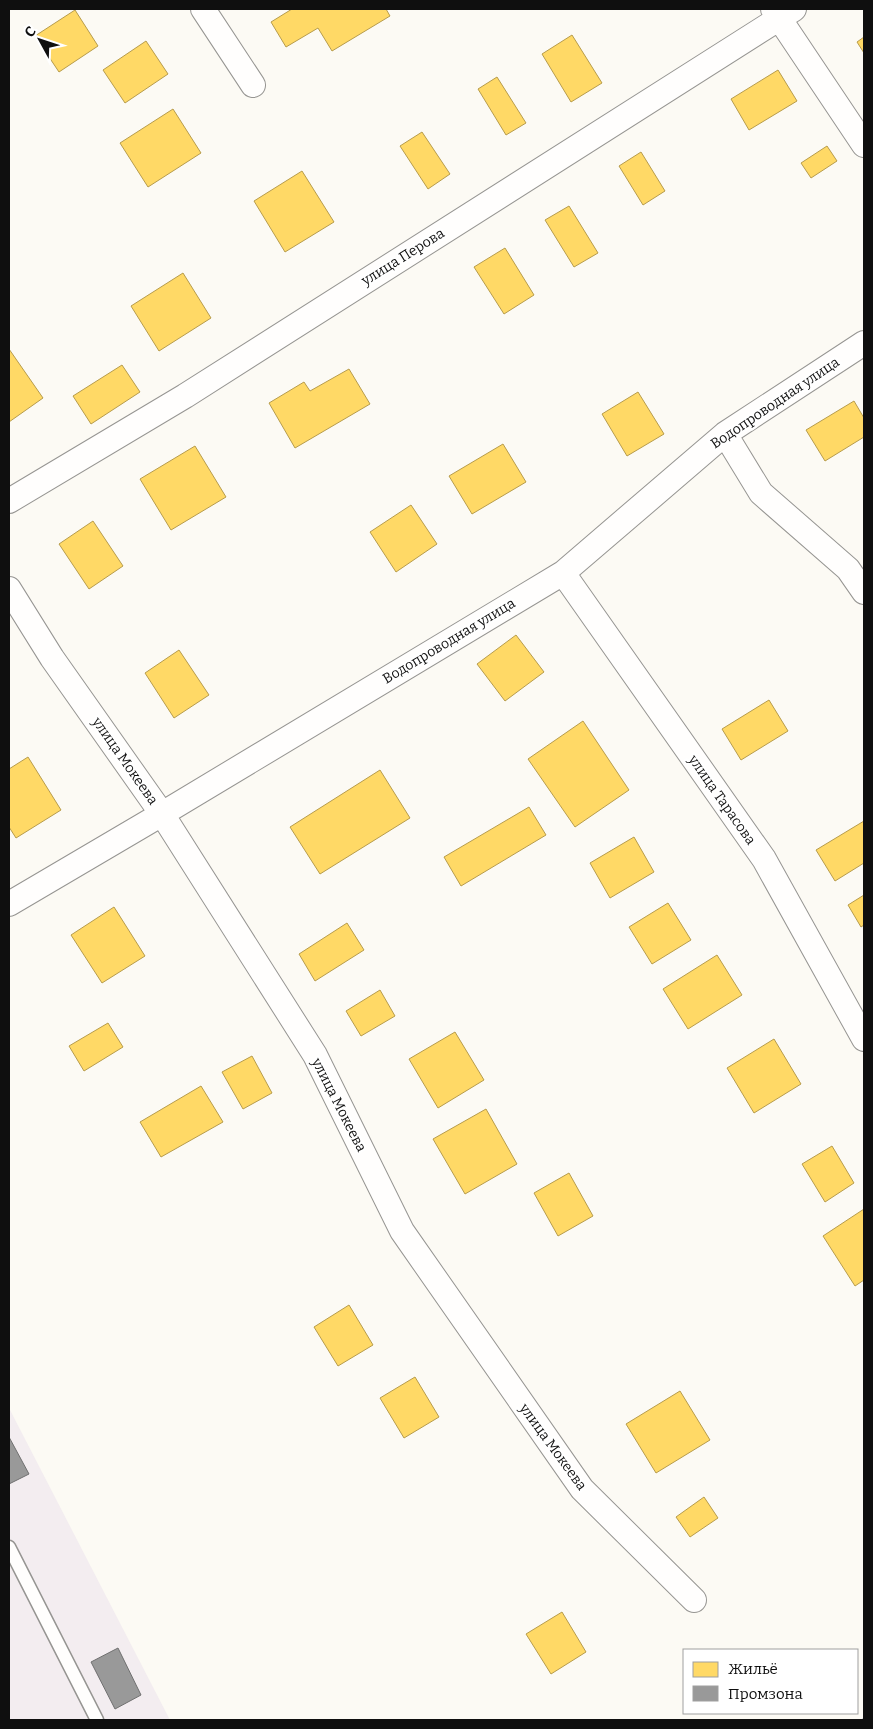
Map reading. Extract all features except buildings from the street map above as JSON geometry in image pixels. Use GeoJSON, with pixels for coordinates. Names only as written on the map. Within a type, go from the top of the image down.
{"type":"FeatureCollection","features":[{"type":"Feature","properties":{"kind":"street"},"geometry":{"type":"LineString","coordinates":[[203,9],[253,85]]}},
{"type":"Feature","properties":{"kind":"street"},"geometry":{"type":"LineString","coordinates":[[782,12],[864,145]]}},
{"type":"Feature","properties":{"kind":"street","name":"улица Перова"},"geometry":{"type":"LineString","coordinates":[[9,501],[185,396],[782,12]]}},
{"type":"Feature","properties":{"kind":"street","name":"Водопроводная улица"},"geometry":{"type":"LineString","coordinates":[[9,904],[563,573],[725,434],[864,343]]}},
{"type":"Feature","properties":{"kind":"street"},"geometry":{"type":"LineString","coordinates":[[725,434],[761,493],[848,569],[864,592]]}},
{"type":"Feature","properties":{"kind":"street","name":"улица Тарасова"},"geometry":{"type":"LineString","coordinates":[[563,573],[764,859],[864,1039]]}},
{"type":"Feature","properties":{"kind":"street","name":"улица Мокеева"},"geometry":{"type":"LineString","coordinates":[[9,589],[52,658],[162,814],[315,1056],[402,1231],[582,1489],[694,1600]]}},
{"type":"Feature","properties":{"kind":"lane"},"geometry":{"type":"LineString","coordinates":[[9,1547],[97,1720]]}},
{"type":"Feature","properties":{"kind":"shaded area"},"geometry":{"type":"Polygon","coordinates":[[[9,1408],[170,1720],[9,1720],[9,1408]]]}}]}
